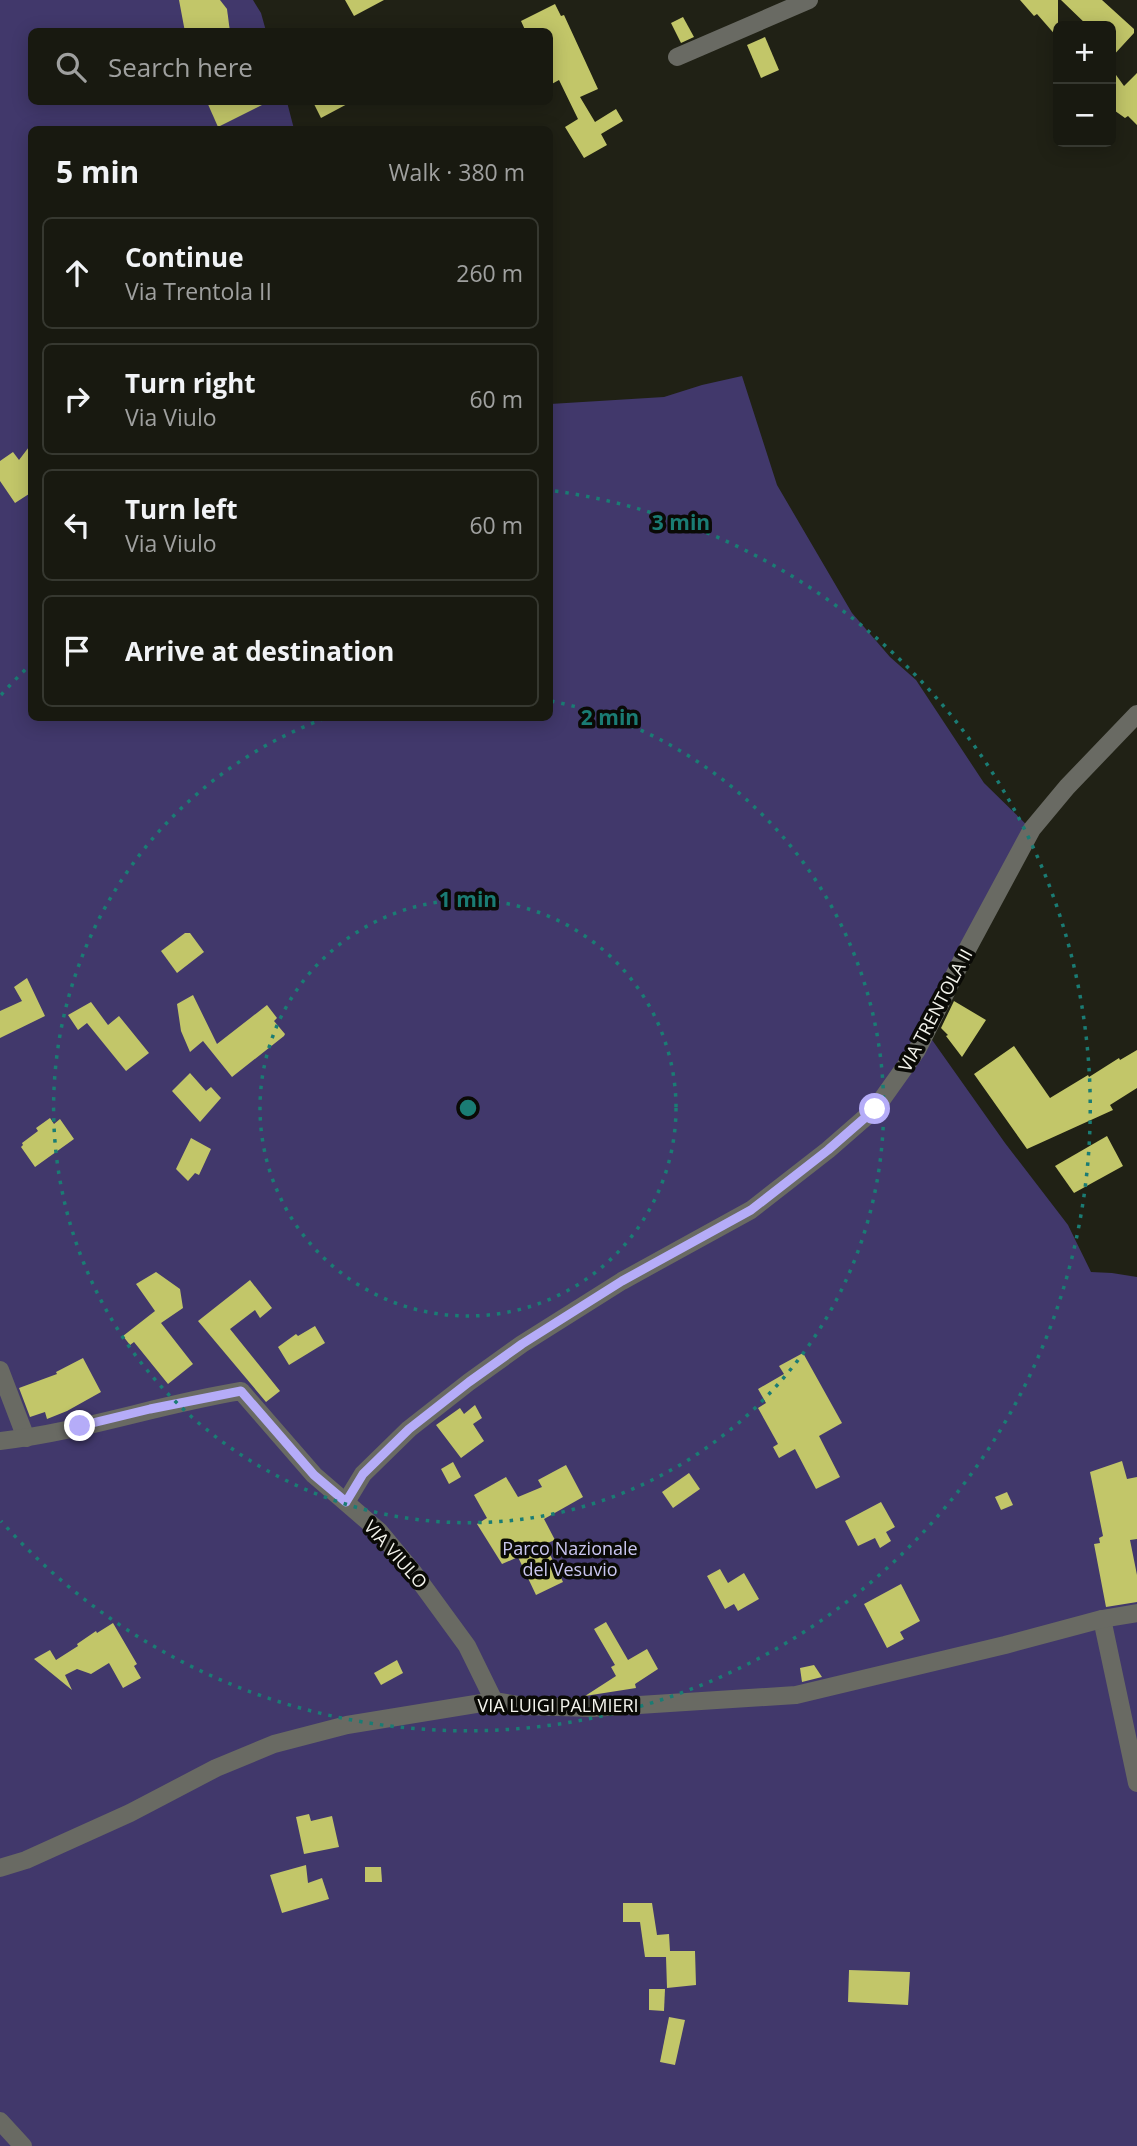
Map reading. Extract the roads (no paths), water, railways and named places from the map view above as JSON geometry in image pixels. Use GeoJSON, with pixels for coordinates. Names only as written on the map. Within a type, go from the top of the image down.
{"type":"FeatureCollection","features":[{"type":"Feature","properties":{"kind":"street"},"geometry":{"type":"LineString","coordinates":[[677,57],[809,0]]}},
{"type":"Feature","properties":{"kind":"street","name":"VIA TRENTOLA II"},"geometry":{"type":"LineString","coordinates":[[346,1502],[371,1466],[409,1429],[469,1382],[522,1344],[622,1281],[751,1210],[828,1150],[875,1109],[917,1050],[1032,829],[1067,787],[1137,714]]}},
{"type":"Feature","properties":{"kind":"street"},"geometry":{"type":"LineString","coordinates":[[0,1370],[26,1438]]}},
{"type":"Feature","properties":{"kind":"street","name":"VIA VIULO"},"geometry":{"type":"LineString","coordinates":[[0,1441],[26,1438],[241,1391],[314,1475],[379,1531],[436,1601],[467,1646],[494,1701]]}},
{"type":"Feature","properties":{"kind":"street","name":"VIA LUIGI PALMIERI"},"geometry":{"type":"LineString","coordinates":[[0,1868],[26,1860],[131,1813],[216,1768],[274,1744],[346,1725],[494,1701],[524,1706],[592,1708],[796,1695],[1102,1619],[1137,1613]]}},
{"type":"Feature","properties":{"kind":"street"},"geometry":{"type":"LineString","coordinates":[[1102,1619],[1137,1783]]}},
{"type":"Feature","properties":{"kind":"street"},"geometry":{"type":"LineString","coordinates":[[0,2121],[23,2146]]}},
{"type":"Feature","properties":{"kind":"park label","name":"Parco Nazionale del Vesuvio"},"geometry":{"type":"Point","coordinates":[570,1558]}}]}
